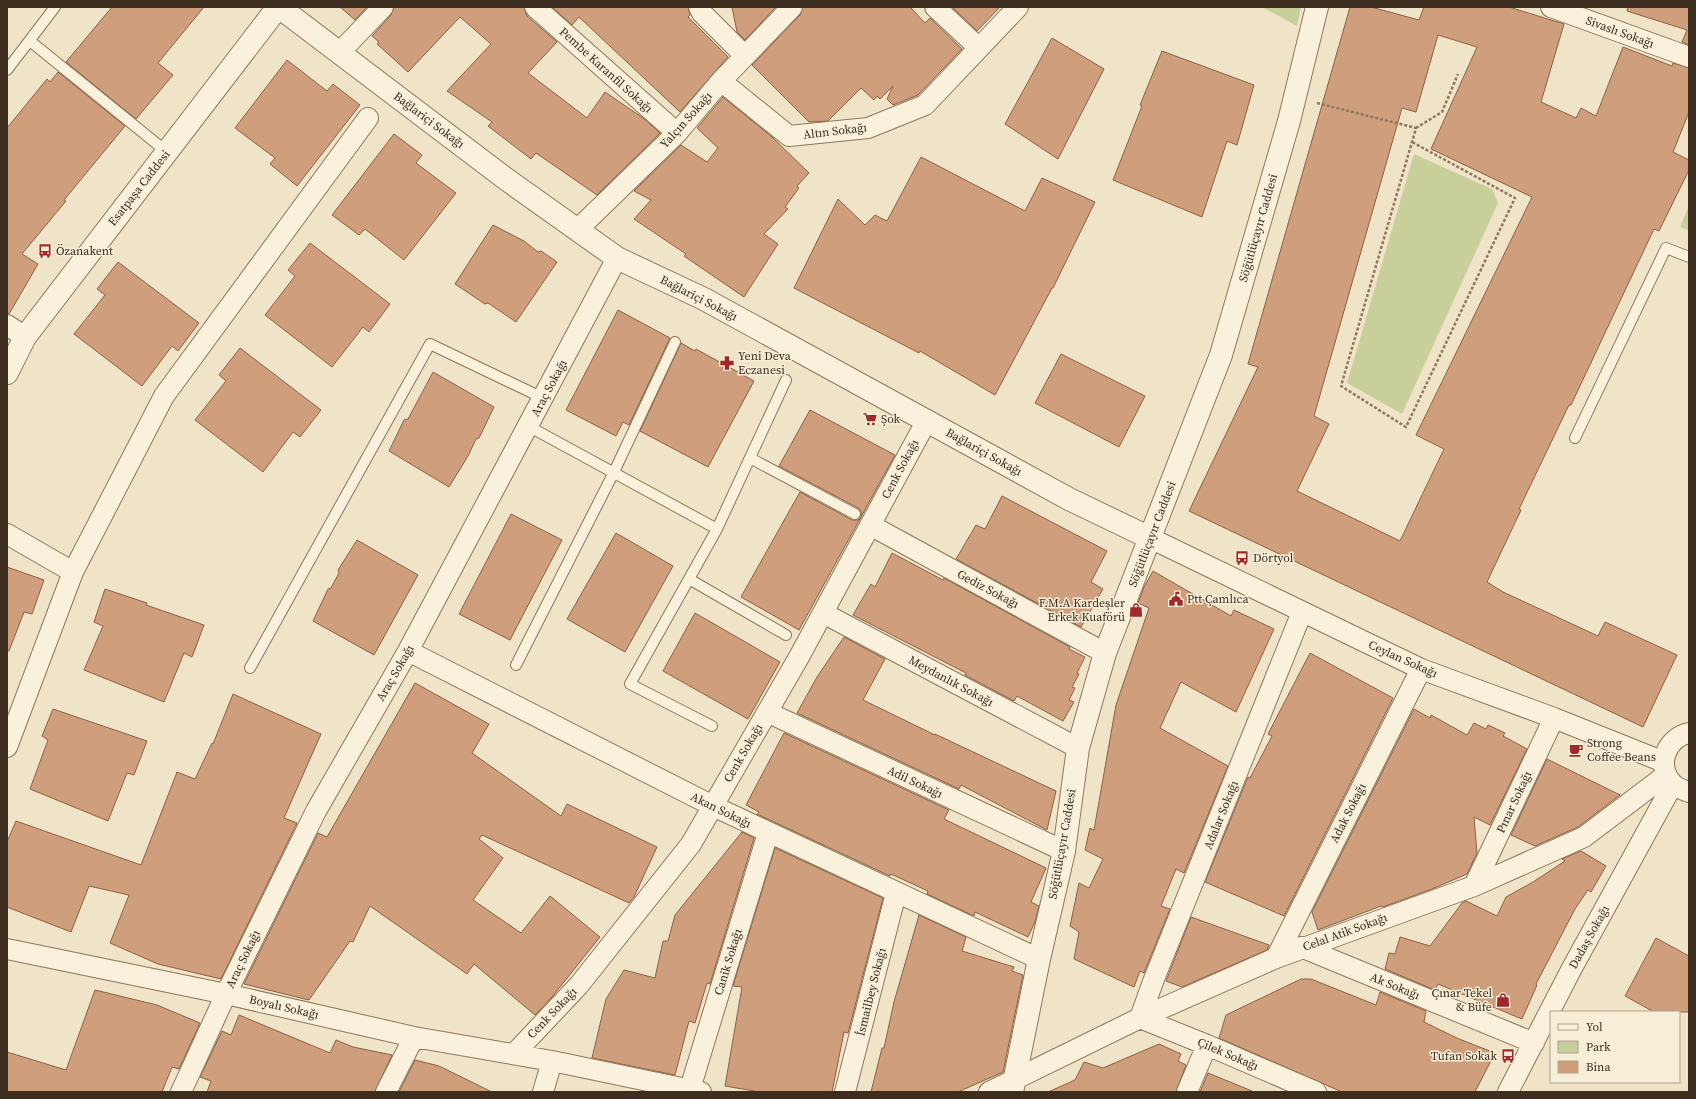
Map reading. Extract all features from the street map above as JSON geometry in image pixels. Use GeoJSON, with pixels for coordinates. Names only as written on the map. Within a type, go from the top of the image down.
{"type":"FeatureCollection","features":[{"type":"Feature","properties":{"kind":"street","name":"Bağlariçi Sokağı"},"geometry":{"type":"LineString","coordinates":[[279,7],[506,179],[618,258],[704,299],[1070,499],[1150,538]]}},
{"type":"Feature","properties":{"kind":"street","name":"Esatpaşa Caddesi"},"geometry":{"type":"LineString","coordinates":[[7,373],[25,337],[279,7]]}},
{"type":"Feature","properties":{"kind":"street"},"geometry":{"type":"LineString","coordinates":[[340,52],[383,7]]}},
{"type":"Feature","properties":{"kind":"street","name":"Pembe Karanfil Sokağı"},"geometry":{"type":"LineString","coordinates":[[536,7],[677,133]]}},
{"type":"Feature","properties":{"kind":"street"},"geometry":{"type":"LineString","coordinates":[[698,7],[702,13],[745,56]]}},
{"type":"Feature","properties":{"kind":"street","name":"Yalçın Sokağı"},"geometry":{"type":"LineString","coordinates":[[577,230],[677,133],[721,81],[792,7]]}},
{"type":"Feature","properties":{"kind":"street"},"geometry":{"type":"LineString","coordinates":[[935,7],[979,48]]}},
{"type":"Feature","properties":{"kind":"street","name":"Altın Sokağı"},"geometry":{"type":"LineString","coordinates":[[721,81],[789,136],[868,128],[925,105],[1018,7]]}},
{"type":"Feature","properties":{"kind":"street","name":"Söğütlüçayır Caddesi"},"geometry":{"type":"LineString","coordinates":[[1014,1085],[1039,958],[1064,851],[1078,748],[1105,653],[1221,355],[1289,120],[1317,7]]}},
{"type":"Feature","properties":{"kind":"street","name":"Sivaslı Sokağı"},"geometry":{"type":"LineString","coordinates":[[1551,7],[1689,57]]}},
{"type":"Feature","properties":{"kind":"street"},"geometry":{"type":"LineString","coordinates":[[7,747],[73,572],[164,396],[368,118]]}},
{"type":"Feature","properties":{"kind":"street","name":"Araç Sokağı"},"geometry":{"type":"LineString","coordinates":[[181,1092],[226,994],[316,811],[408,651],[618,258]]}},
{"type":"Feature","properties":{"kind":"street"},"geometry":{"type":"LineString","coordinates":[[7,324],[25,337]]}},
{"type":"Feature","properties":{"kind":"street","name":"Cenk Sokağı"},"geometry":{"type":"LineString","coordinates":[[514,1054],[579,985],[691,844],[822,613],[862,520],[927,420]]}},
{"type":"Feature","properties":{"kind":"street","name":"Gediz Sokağı"},"geometry":{"type":"LineString","coordinates":[[862,520],[1105,653]]}},
{"type":"Feature","properties":{"kind":"street"},"geometry":{"type":"LineString","coordinates":[[7,534],[73,572]]}},
{"type":"Feature","properties":{"kind":"street","name":"Ceylan Sokağı"},"geometry":{"type":"LineString","coordinates":[[1150,538],[1421,669],[1554,718],[1673,778]]}},
{"type":"Feature","properties":{"kind":"street","name":"Adalar Sokağı"},"geometry":{"type":"LineString","coordinates":[[1140,1018],[1157,971],[1302,612]]}},
{"type":"Feature","properties":{"kind":"street","name":"Meydanlık Sokağı"},"geometry":{"type":"LineString","coordinates":[[822,613],[1078,748]]}},
{"type":"Feature","properties":{"kind":"street","name":"Akan Sokağı"},"geometry":{"type":"LineString","coordinates":[[408,651],[768,833],[1039,958]]}},
{"type":"Feature","properties":{"kind":"street","name":"Adak Sokağı"},"geometry":{"type":"LineString","coordinates":[[1276,958],[1421,669]]}},
{"type":"Feature","properties":{"kind":"street","name":"Adil Sokağı"},"geometry":{"type":"LineString","coordinates":[[767,712],[1064,851]]}},
{"type":"Feature","properties":{"kind":"street","name":"Pınar Sokağı"},"geometry":{"type":"LineString","coordinates":[[1474,886],[1554,718]]}},
{"type":"Feature","properties":{"kind":"street","name":"Dadaş Sokağı"},"geometry":{"type":"LineString","coordinates":[[1550,1011],[1673,778],[1668,748],[1674,740],[1684,734],[1689,733]]}},
{"type":"Feature","properties":{"kind":"street","name":"Celal Atik Sokağı"},"geometry":{"type":"LineString","coordinates":[[989,1092],[1014,1085],[1140,1018],[1301,947],[1474,886],[1584,837],[1673,778]]}},
{"type":"Feature","properties":{"kind":"street","name":"Canik Sokağı"},"geometry":{"type":"LineString","coordinates":[[693,1091],[768,833]]}},
{"type":"Feature","properties":{"kind":"street","name":"İsmailbey Sokağı"},"geometry":{"type":"LineString","coordinates":[[845,1092],[896,892]]}},
{"type":"Feature","properties":{"kind":"street","name":"Ak Sokağı"},"geometry":{"type":"LineString","coordinates":[[1301,947],[1534,1043]]}},
{"type":"Feature","properties":{"kind":"street","name":"Boyalı Sokağı"},"geometry":{"type":"LineString","coordinates":[[7,949],[226,994],[414,1037],[552,1060],[693,1091]]}},
{"type":"Feature","properties":{"kind":"street","name":"Dadaş Sokağı"},"geometry":{"type":"LineString","coordinates":[[1508,1092],[1550,1011]]}},
{"type":"Feature","properties":{"kind":"street","name":"Çilek Sokağı"},"geometry":{"type":"LineString","coordinates":[[1140,1018],[1316,1092]]}},
{"type":"Feature","properties":{"kind":"street"},"geometry":{"type":"LineString","coordinates":[[386,1092],[414,1037]]}},
{"type":"Feature","properties":{"kind":"street"},"geometry":{"type":"LineString","coordinates":[[1187,1092],[1207,1045]]}},
{"type":"Feature","properties":{"kind":"street"},"geometry":{"type":"LineString","coordinates":[[543,1092],[552,1060]]}},
{"type":"Feature","properties":{"kind":"lane"},"geometry":{"type":"LineString","coordinates":[[7,70],[55,7]]}},
{"type":"Feature","properties":{"kind":"lane"},"geometry":{"type":"LineString","coordinates":[[30,41],[167,152]]}},
{"type":"Feature","properties":{"kind":"lane"},"geometry":{"type":"LineString","coordinates":[[1575,438],[1666,248],[1689,257]]}},
{"type":"Feature","properties":{"kind":"lane"},"geometry":{"type":"LineString","coordinates":[[516,665],[614,472],[675,342]]}},
{"type":"Feature","properties":{"kind":"lane"},"geometry":{"type":"LineString","coordinates":[[250,668],[430,344],[543,398]]}},
{"type":"Feature","properties":{"kind":"lane"},"geometry":{"type":"LineString","coordinates":[[712,726],[630,684],[717,529],[786,380]]}},
{"type":"Feature","properties":{"kind":"lane"},"geometry":{"type":"LineString","coordinates":[[528,426],[717,529]]}},
{"type":"Feature","properties":{"kind":"lane"},"geometry":{"type":"LineString","coordinates":[[750,458],[862,520]]}},
{"type":"Feature","properties":{"kind":"lane"},"geometry":{"type":"LineString","coordinates":[[689,579],[786,635]]}},
{"type":"Feature","properties":{"kind":"path"},"geometry":{"type":"LineString","coordinates":[[1412,142],[1515,198],[1406,427],[1341,386],[1416,128],[1442,112],[1458,74]]}},
{"type":"Feature","properties":{"kind":"path"},"geometry":{"type":"LineString","coordinates":[[1294,98],[1416,128]]}},
{"type":"Feature","properties":{"kind":"green space"},"geometry":{"type":"Polygon","coordinates":[[[1262,7],[1301,7],[1297,26],[1262,7]]]}},
{"type":"Feature","properties":{"kind":"green space"},"geometry":{"type":"Polygon","coordinates":[[[1414,154],[1492,189],[1498,203],[1402,414],[1347,383],[1414,154]]]}},
{"type":"Feature","properties":{"kind":"green space"},"geometry":{"type":"Polygon","coordinates":[[[1689,205],[1689,231],[1680,227],[1689,205]]]}},
{"type":"Feature","properties":{"kind":"building"},"geometry":{"type":"Polygon","coordinates":[[[112,7],[204,7],[158,63],[173,75],[136,119],[66,62],[112,7]]]}},
{"type":"Feature","properties":{"kind":"building"},"geometry":{"type":"Polygon","coordinates":[[[340,7],[367,7],[355,20],[340,7]]]}},
{"type":"Feature","properties":{"kind":"building"},"geometry":{"type":"Polygon","coordinates":[[[394,7],[524,7],[527,16],[557,42],[528,73],[587,118],[605,92],[643,118],[660,133],[597,195],[536,153],[531,159],[488,126],[492,122],[447,91],[491,44],[460,17],[408,72],[377,44],[379,42],[372,36],[391,15],[394,7]]]}},
{"type":"Feature","properties":{"kind":"building"},"geometry":{"type":"Polygon","coordinates":[[[552,7],[688,7],[690,15],[688,17],[728,57],[680,112],[579,17],[572,25],[552,7]]]}},
{"type":"Feature","properties":{"kind":"building"},"geometry":{"type":"Polygon","coordinates":[[[732,7],[776,7],[745,40],[737,32],[732,7]]]}},
{"type":"Feature","properties":{"kind":"building"},"geometry":{"type":"Polygon","coordinates":[[[803,7],[910,7],[925,23],[930,18],[962,49],[918,95],[893,105],[887,99],[893,86],[880,99],[877,96],[874,100],[861,88],[828,121],[809,122],[752,65],[800,15],[803,7]]]}},
{"type":"Feature","properties":{"kind":"building"},"geometry":{"type":"Polygon","coordinates":[[[952,7],[1000,7],[977,31],[952,7]]]}},
{"type":"Feature","properties":{"kind":"building"},"geometry":{"type":"Polygon","coordinates":[[[1350,7],[1371,7],[1419,20],[1424,7],[1509,7],[1564,24],[1541,102],[1576,118],[1581,108],[1596,116],[1623,47],[1672,66],[1673,63],[1689,68],[1689,112],[1673,152],[1689,160],[1689,170],[1659,231],[1654,229],[1571,405],[1569,405],[1519,509],[1521,510],[1487,582],[1503,592],[1598,636],[1605,622],[1677,655],[1643,727],[1189,511],[1258,367],[1248,364],[1350,7]],[[1438,35],[1416,112],[1402,108],[1314,416],[1329,424],[1297,491],[1400,541],[1444,449],[1416,435],[1532,197],[1431,149],[1477,47],[1438,35]]]}},
{"type":"Feature","properties":{"kind":"building"},"geometry":{"type":"Polygon","coordinates":[[[1628,7],[1689,7],[1689,45],[1682,42],[1687,30],[1627,11],[1628,7]]]}},
{"type":"Feature","properties":{"kind":"building"},"geometry":{"type":"Polygon","coordinates":[[[1052,38],[1104,69],[1058,159],[1005,124],[1052,38]]]}},
{"type":"Feature","properties":{"kind":"building"},"geometry":{"type":"Polygon","coordinates":[[[1162,51],[1254,85],[1237,145],[1227,141],[1202,217],[1113,180],[1142,106],[1140,105],[1162,51]]]}},
{"type":"Feature","properties":{"kind":"building"},"geometry":{"type":"Polygon","coordinates":[[[287,60],[327,91],[333,84],[360,105],[297,186],[270,164],[275,158],[235,128],[287,60]]]}},
{"type":"Feature","properties":{"kind":"building"},"geometry":{"type":"Polygon","coordinates":[[[58,72],[125,126],[22,254],[38,264],[9,314],[7,314],[7,128],[47,79],[50,82],[58,72]]]}},
{"type":"Feature","properties":{"kind":"building"},"geometry":{"type":"Polygon","coordinates":[[[723,97],[772,137],[809,173],[797,186],[799,188],[785,207],[788,209],[764,234],[778,244],[744,297],[684,256],[686,254],[634,219],[651,200],[634,191],[681,145],[707,162],[718,148],[697,128],[723,97]]]}},
{"type":"Feature","properties":{"kind":"building"},"geometry":{"type":"Polygon","coordinates":[[[394,134],[422,155],[416,163],[456,193],[404,260],[365,229],[359,235],[332,215],[394,134]]]}},
{"type":"Feature","properties":{"kind":"building"},"geometry":{"type":"Polygon","coordinates":[[[921,157],[1025,211],[1042,178],[1095,202],[1053,288],[995,395],[920,351],[919,353],[794,288],[838,199],[865,225],[875,215],[887,221],[921,157]]]}},
{"type":"Feature","properties":{"kind":"building"},"geometry":{"type":"Polygon","coordinates":[[[493,225],[524,241],[538,252],[541,251],[557,262],[516,322],[488,303],[485,304],[455,284],[493,225]]]}},
{"type":"Feature","properties":{"kind":"building"},"geometry":{"type":"Polygon","coordinates":[[[310,243],[390,304],[369,332],[363,327],[332,367],[265,315],[295,276],[288,270],[310,243]]]}},
{"type":"Feature","properties":{"kind":"building"},"geometry":{"type":"Polygon","coordinates":[[[118,262],[199,323],[178,351],[172,346],[142,386],[74,334],[105,295],[97,289],[118,262]]]}},
{"type":"Feature","properties":{"kind":"building"},"geometry":{"type":"Polygon","coordinates":[[[618,310],[670,338],[629,425],[623,422],[616,436],[566,410],[618,310]]]}},
{"type":"Feature","properties":{"kind":"building"},"geometry":{"type":"Polygon","coordinates":[[[681,343],[695,351],[696,349],[754,381],[708,467],[640,431],[681,343]]]}},
{"type":"Feature","properties":{"kind":"building"},"geometry":{"type":"Polygon","coordinates":[[[240,348],[321,410],[300,437],[293,432],[263,472],[195,420],[226,381],[219,375],[240,348]]]}},
{"type":"Feature","properties":{"kind":"building"},"geometry":{"type":"Polygon","coordinates":[[[1061,354],[1145,396],[1119,447],[1035,403],[1061,354]]]}},
{"type":"Feature","properties":{"kind":"building"},"geometry":{"type":"Polygon","coordinates":[[[433,372],[494,407],[479,438],[476,439],[468,456],[449,487],[389,451],[404,420],[408,419],[433,372]]]}},
{"type":"Feature","properties":{"kind":"building"},"geometry":{"type":"Polygon","coordinates":[[[810,410],[895,455],[861,517],[861,511],[858,508],[779,466],[810,410]]]}},
{"type":"Feature","properties":{"kind":"building"},"geometry":{"type":"Polygon","coordinates":[[[800,492],[852,520],[858,520],[861,517],[799,630],[741,597],[800,492]]]}},
{"type":"Feature","properties":{"kind":"building"},"geometry":{"type":"Polygon","coordinates":[[[1002,496],[1107,551],[1091,582],[1103,589],[1081,627],[956,559],[976,525],[985,529],[1002,496]]]}},
{"type":"Feature","properties":{"kind":"building"},"geometry":{"type":"Polygon","coordinates":[[[511,514],[562,540],[510,640],[459,614],[511,514]]]}},
{"type":"Feature","properties":{"kind":"building"},"geometry":{"type":"Polygon","coordinates":[[[616,533],[673,566],[625,652],[567,619],[616,533]]]}},
{"type":"Feature","properties":{"kind":"building"},"geometry":{"type":"Polygon","coordinates":[[[357,540],[418,575],[374,655],[313,621],[328,589],[331,588],[339,573],[338,570],[357,540]]]}},
{"type":"Feature","properties":{"kind":"building"},"geometry":{"type":"Polygon","coordinates":[[[892,553],[943,580],[944,578],[1070,647],[1069,649],[1085,657],[1077,673],[1079,674],[1072,687],[1075,688],[1069,700],[1074,702],[1063,721],[1017,696],[1014,701],[965,675],[966,673],[853,615],[871,584],[875,587],[892,553]]]}},
{"type":"Feature","properties":{"kind":"building"},"geometry":{"type":"Polygon","coordinates":[[[7,567],[44,580],[32,614],[24,612],[9,651],[7,651],[7,567]]]}},
{"type":"Feature","properties":{"kind":"building"},"geometry":{"type":"Polygon","coordinates":[[[1153,571],[1231,616],[1234,610],[1274,629],[1236,712],[1181,682],[1160,728],[1228,766],[1184,873],[1176,869],[1161,906],[1170,909],[1144,973],[1140,971],[1134,987],[1074,959],[1079,932],[1070,926],[1079,883],[1089,888],[1103,859],[1085,850],[1090,828],[1094,830],[1116,705],[1149,608],[1138,603],[1144,587],[1153,571]]]}},
{"type":"Feature","properties":{"kind":"building"},"geometry":{"type":"Polygon","coordinates":[[[105,589],[204,625],[192,657],[184,653],[164,702],[84,670],[103,626],[94,622],[105,589]]]}},
{"type":"Feature","properties":{"kind":"building"},"geometry":{"type":"Polygon","coordinates":[[[695,613],[780,662],[748,719],[663,671],[695,613]]]}},
{"type":"Feature","properties":{"kind":"building"},"geometry":{"type":"Polygon","coordinates":[[[844,637],[885,659],[863,700],[1056,791],[1047,830],[961,785],[959,789],[797,713],[817,677],[844,637]]]}},
{"type":"Feature","properties":{"kind":"building"},"geometry":{"type":"Polygon","coordinates":[[[1310,653],[1393,698],[1284,916],[1205,882],[1248,777],[1250,778],[1272,736],[1268,734],[1310,653]]]}},
{"type":"Feature","properties":{"kind":"building"},"geometry":{"type":"Polygon","coordinates":[[[415,683],[489,724],[472,753],[561,816],[567,804],[657,847],[634,897],[629,903],[482,835],[479,839],[503,858],[473,900],[521,933],[550,896],[600,937],[552,997],[535,1015],[474,964],[467,974],[370,906],[353,942],[350,941],[309,1000],[244,984],[318,833],[327,837],[415,683]]]}},
{"type":"Feature","properties":{"kind":"building"},"geometry":{"type":"Polygon","coordinates":[[[233,694],[321,734],[284,818],[297,823],[221,979],[158,964],[110,943],[129,895],[89,886],[71,932],[7,907],[7,842],[16,821],[141,865],[177,772],[195,779],[212,743],[213,744],[233,694]]]}},
{"type":"Feature","properties":{"kind":"building"},"geometry":{"type":"Polygon","coordinates":[[[53,709],[147,741],[134,775],[127,773],[108,821],[30,789],[48,740],[42,736],[53,709]]]}},
{"type":"Feature","properties":{"kind":"building"},"geometry":{"type":"Polygon","coordinates":[[[1414,709],[1430,718],[1431,715],[1467,735],[1474,723],[1486,729],[1488,725],[1505,733],[1503,736],[1527,749],[1490,825],[1474,817],[1477,853],[1467,874],[1432,889],[1383,907],[1381,906],[1318,930],[1312,912],[1414,709]]]}},
{"type":"Feature","properties":{"kind":"building"},"geometry":{"type":"Polygon","coordinates":[[[784,733],[949,810],[944,819],[1046,868],[1031,902],[1039,906],[1035,922],[1028,937],[975,912],[974,916],[927,894],[928,891],[891,874],[890,876],[757,814],[759,812],[746,805],[784,733]]]}},
{"type":"Feature","properties":{"kind":"building"},"geometry":{"type":"Polygon","coordinates":[[[1547,759],[1620,795],[1578,827],[1535,846],[1511,835],[1547,759]]]}},
{"type":"Feature","properties":{"kind":"building"},"geometry":{"type":"Polygon","coordinates":[[[742,832],[754,838],[710,984],[707,983],[695,1023],[689,1021],[675,1075],[592,1058],[606,999],[624,970],[655,978],[663,941],[668,941],[675,915],[742,832]]]}},
{"type":"Feature","properties":{"kind":"building"},"geometry":{"type":"Polygon","coordinates":[[[775,848],[883,898],[848,1033],[844,1032],[832,1092],[760,1092],[725,1086],[742,987],[733,986],[775,848]]]}},
{"type":"Feature","properties":{"kind":"building"},"geometry":{"type":"Polygon","coordinates":[[[1581,851],[1606,866],[1591,892],[1588,890],[1575,909],[1536,984],[1537,985],[1522,1019],[1438,984],[1435,990],[1385,969],[1389,953],[1395,954],[1400,937],[1430,946],[1462,903],[1466,901],[1497,916],[1506,897],[1533,882],[1565,861],[1562,859],[1581,851]]]}},
{"type":"Feature","properties":{"kind":"building"},"geometry":{"type":"Polygon","coordinates":[[[919,915],[966,937],[962,951],[1014,967],[1012,971],[1023,975],[1003,1072],[958,1092],[871,1092],[882,1048],[884,1048],[894,1002],[919,915]]]}},
{"type":"Feature","properties":{"kind":"building"},"geometry":{"type":"Polygon","coordinates":[[[1191,917],[1269,945],[1267,950],[1182,987],[1166,981],[1191,917]]]}},
{"type":"Feature","properties":{"kind":"building"},"geometry":{"type":"Polygon","coordinates":[[[1656,938],[1689,956],[1689,1012],[1652,1011],[1625,996],[1656,938]]]}},
{"type":"Feature","properties":{"kind":"building"},"geometry":{"type":"Polygon","coordinates":[[[1301,979],[1311,979],[1376,1005],[1380,992],[1426,1011],[1424,1022],[1459,1039],[1495,1053],[1475,1092],[1342,1092],[1219,1038],[1226,1015],[1301,979]]]}},
{"type":"Feature","properties":{"kind":"building"},"geometry":{"type":"Polygon","coordinates":[[[95,990],[157,1005],[200,1023],[179,1069],[172,1067],[162,1092],[7,1092],[7,1052],[66,1070],[95,990]]]}},
{"type":"Feature","properties":{"kind":"building"},"geometry":{"type":"Polygon","coordinates":[[[239,1015],[330,1053],[336,1040],[353,1047],[392,1055],[375,1092],[207,1092],[211,1081],[200,1077],[222,1031],[231,1035],[239,1015]]]}},
{"type":"Feature","properties":{"kind":"building"},"geometry":{"type":"Polygon","coordinates":[[[1159,1044],[1181,1054],[1178,1061],[1186,1065],[1176,1092],[1048,1092],[1075,1080],[1084,1062],[1103,1068],[1159,1044]]]}},
{"type":"Feature","properties":{"kind":"building"},"geometry":{"type":"Polygon","coordinates":[[[415,1060],[439,1066],[492,1092],[399,1092],[415,1060]]]}},
{"type":"Feature","properties":{"kind":"building"},"geometry":{"type":"Polygon","coordinates":[[[1208,1073],[1252,1091],[1252,1092],[1200,1092],[1208,1073]]]}},
{"type":"Feature","properties":{"kind":"place","name":"Özanakent"},"geometry":{"type":"Point","coordinates":[45,251]}},
{"type":"Feature","properties":{"kind":"place","name":"Yeni Deva Eczanesi"},"geometry":{"type":"Point","coordinates":[727,363]}},
{"type":"Feature","properties":{"kind":"place","name":"Şok"},"geometry":{"type":"Point","coordinates":[870,419]}},
{"type":"Feature","properties":{"kind":"place","name":"Dörtyol"},"geometry":{"type":"Point","coordinates":[1242,558]}},
{"type":"Feature","properties":{"kind":"place","name":"Ptt Çamlıca"},"geometry":{"type":"Point","coordinates":[1176,599]}},
{"type":"Feature","properties":{"kind":"place","name":"F.M.A Kardeşler Erkek Kuaförü"},"geometry":{"type":"Point","coordinates":[1136,610]}},
{"type":"Feature","properties":{"kind":"place","name":"Strong Coffee Beans"},"geometry":{"type":"Point","coordinates":[1576,750]}},
{"type":"Feature","properties":{"kind":"place","name":"Çınar Tekel & Büfe"},"geometry":{"type":"Point","coordinates":[1503,1000]}},
{"type":"Feature","properties":{"kind":"place","name":"Tufan Sokak"},"geometry":{"type":"Point","coordinates":[1508,1056]}}]}
